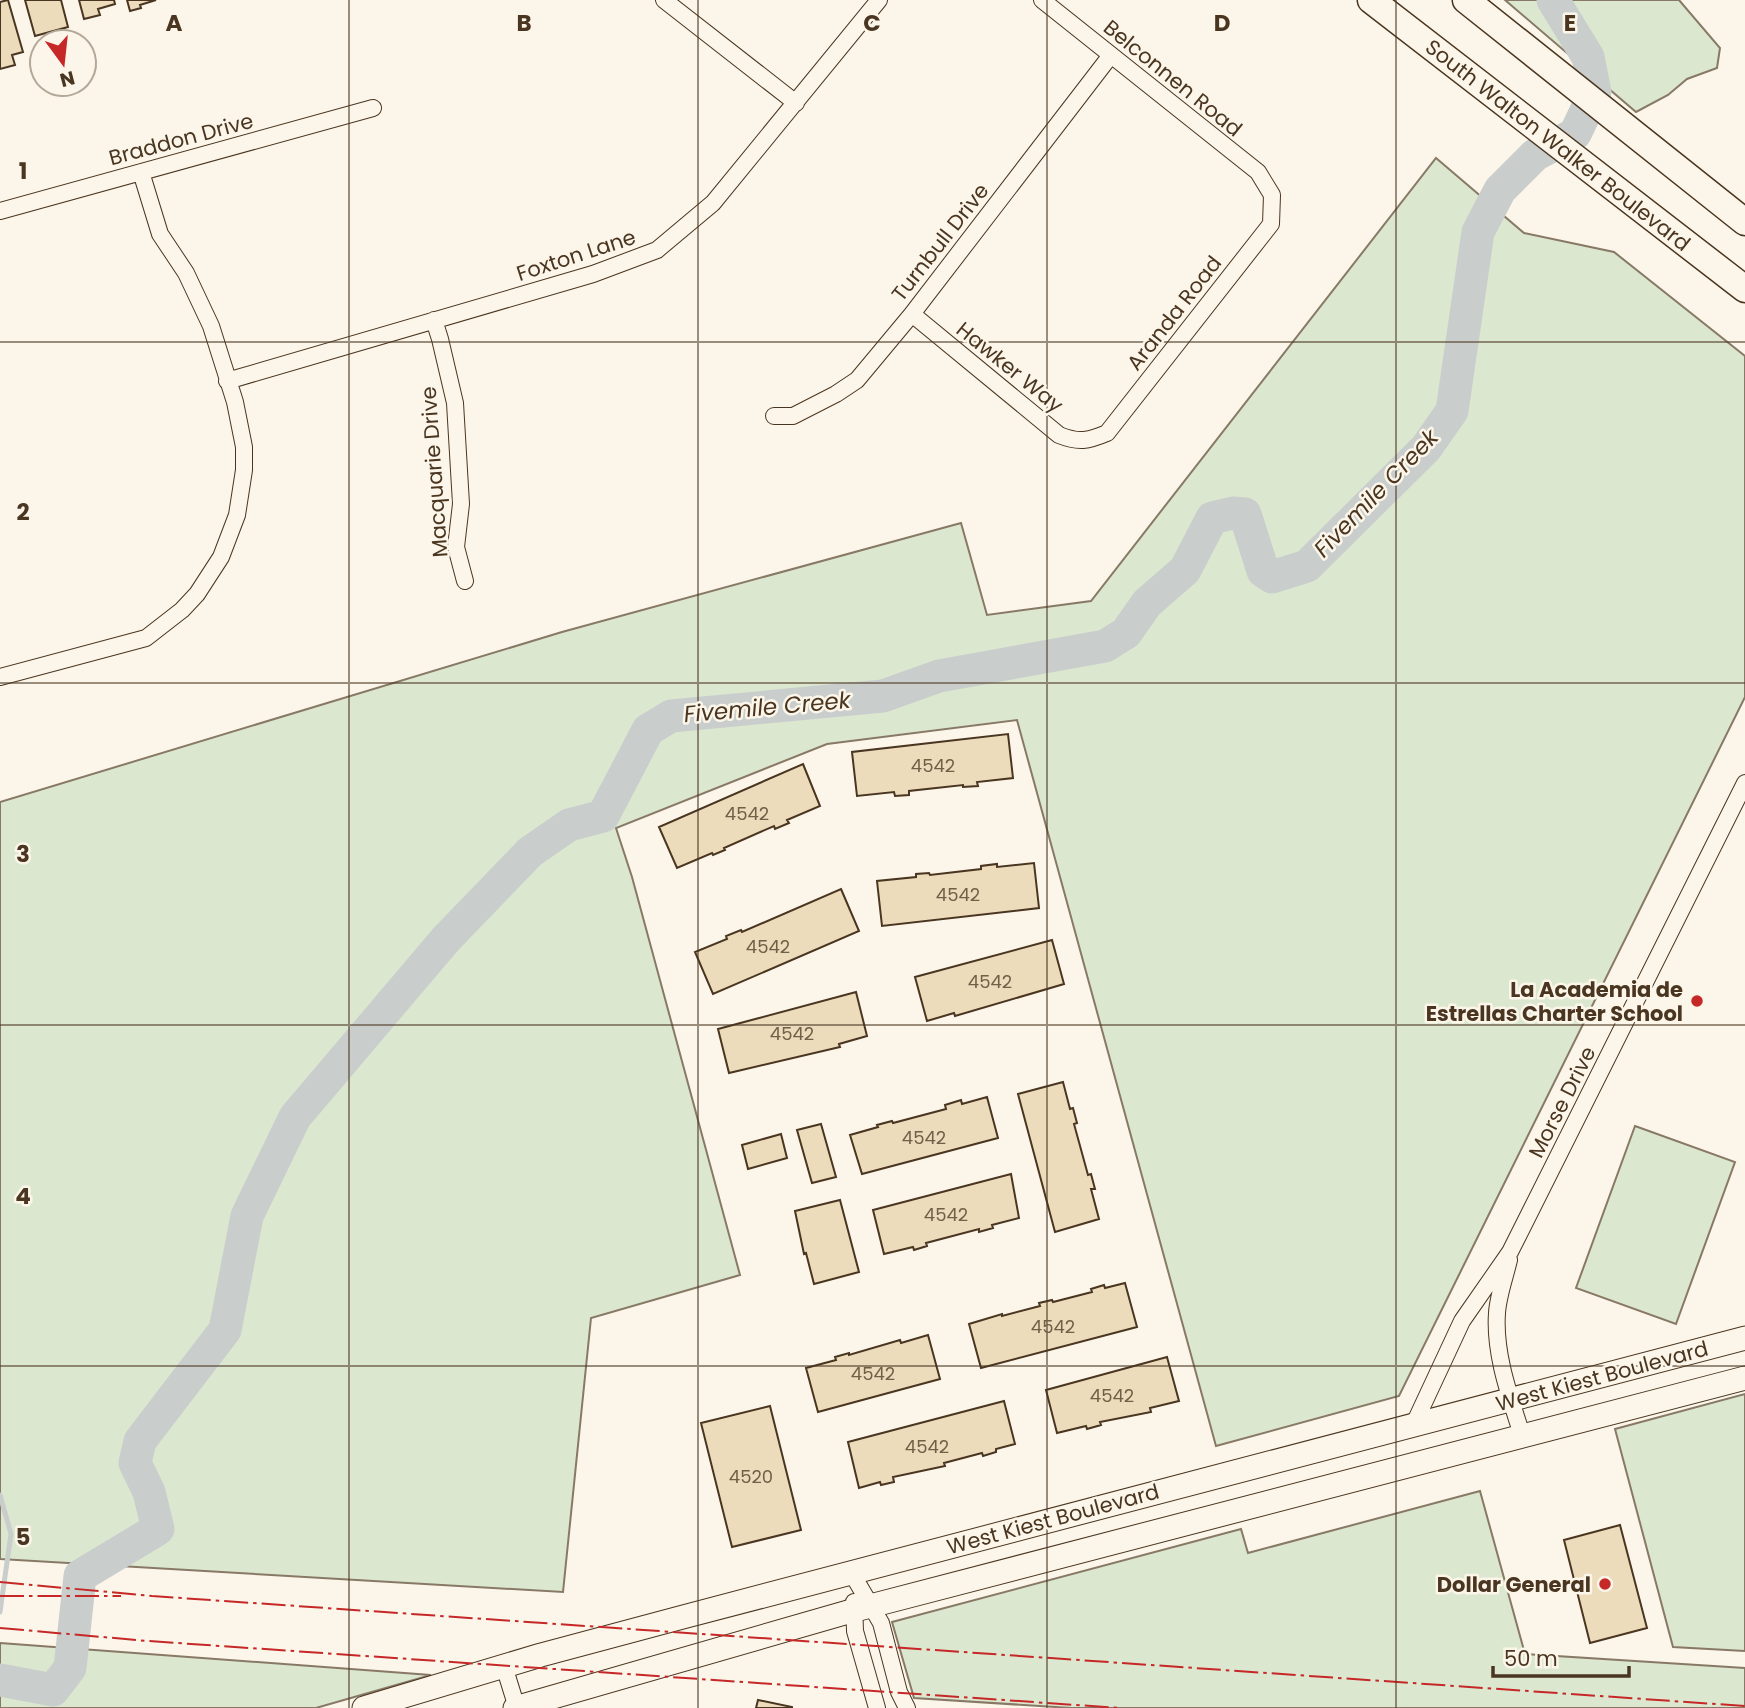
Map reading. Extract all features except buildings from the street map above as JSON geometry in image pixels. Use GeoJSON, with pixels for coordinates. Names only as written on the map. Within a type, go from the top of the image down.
{"type":"FeatureCollection","features":[{"type":"Feature","properties":{"kind":"main road","name":"South Walton Walker Boulevard"},"geometry":{"type":"LineString","coordinates":[[1371,0],[1745,289]]}},
{"type":"Feature","properties":{"kind":"main road"},"geometry":{"type":"LineString","coordinates":[[1466,0],[1745,222]]}},
{"type":"Feature","properties":{"kind":"main road","name":"West Kiest Boulevard"},"geometry":{"type":"LineString","coordinates":[[364,1708],[505,1666],[851,1572],[1745,1338]]}},
{"type":"Feature","properties":{"kind":"main road","name":"West Kiest Boulevard"},"geometry":{"type":"LineString","coordinates":[[516,1708],[862,1608],[1745,1378]]}},
{"type":"Feature","properties":{"kind":"street"},"geometry":{"type":"LineString","coordinates":[[664,0],[796,103]]}},
{"type":"Feature","properties":{"kind":"street","name":"Foxton Lane"},"geometry":{"type":"LineString","coordinates":[[227,381],[593,274],[657,250],[713,203],[879,0]]}},
{"type":"Feature","properties":{"kind":"street","name":"Belconnen Road"},"geometry":{"type":"LineString","coordinates":[[1042,0],[1258,172],[1272,195]]}},
{"type":"Feature","properties":{"kind":"street","name":"Turnbull Drive"},"geometry":{"type":"LineString","coordinates":[[775,416],[793,416],[857,380],[912,314],[1111,55]]}},
{"type":"Feature","properties":{"kind":"street","name":"Braddon Drive"},"geometry":{"type":"LineString","coordinates":[[0,211],[373,108]]}},
{"type":"Feature","properties":{"kind":"street"},"geometry":{"type":"LineString","coordinates":[[0,677],[146,638],[182,610],[197,594],[221,557],[230,537],[242,492],[244,447],[235,402],[211,326],[186,273],[160,234],[141,172]]}},
{"type":"Feature","properties":{"kind":"street","name":"Aranda Road"},"geometry":{"type":"LineString","coordinates":[[1086,442],[1107,433],[1271,223],[1272,195]]}},
{"type":"Feature","properties":{"kind":"street","name":"Hawker Way"},"geometry":{"type":"LineString","coordinates":[[912,314],[1059,435],[1086,442]]}},
{"type":"Feature","properties":{"kind":"street","name":"Macquarie Drive"},"geometry":{"type":"LineString","coordinates":[[434,320],[455,403],[461,504],[456,547],[465,580]]}},
{"type":"Feature","properties":{"kind":"street","name":"Morse Drive"},"geometry":{"type":"LineString","coordinates":[[1414,1424],[1462,1321],[1510,1252],[1745,783]]}},
{"type":"Feature","properties":{"kind":"street","name":"Morse Drive"},"geometry":{"type":"LineString","coordinates":[[1510,1252],[1497,1313],[1499,1351],[1522,1435]]}},
{"type":"Feature","properties":{"kind":"street"},"geometry":{"type":"LineString","coordinates":[[851,1572],[862,1608],[855,1631],[877,1708]]}},
{"type":"Feature","properties":{"kind":"street"},"geometry":{"type":"LineString","coordinates":[[862,1608],[881,1623],[899,1692],[906,1708]]}},
{"type":"Feature","properties":{"kind":"street"},"geometry":{"type":"LineString","coordinates":[[505,1666],[516,1708]]}},
{"type":"Feature","properties":{"kind":"green space"},"geometry":{"type":"Polygon","coordinates":[[[1505,0],[1679,0],[1720,48],[1717,68],[1687,79],[1668,95],[1636,112],[1505,0]]]}},
{"type":"Feature","properties":{"kind":"green space"},"geometry":{"type":"Polygon","coordinates":[[[1436,158],[1524,233],[1614,252],[1745,356],[1745,697],[1399,1396],[1216,1446],[1017,720],[827,744],[616,828],[632,877],[740,1275],[591,1318],[563,1592],[0,1559],[0,802],[562,632],[961,523],[987,615],[1091,601],[1436,158]]]}},
{"type":"Feature","properties":{"kind":"green space"},"geometry":{"type":"Polygon","coordinates":[[[1635,1126],[1735,1162],[1676,1324],[1576,1288],[1635,1126]]]}},
{"type":"Feature","properties":{"kind":"green space"},"geometry":{"type":"Polygon","coordinates":[[[1745,1394],[1745,1651],[1673,1647],[1615,1429],[1745,1394]]]}},
{"type":"Feature","properties":{"kind":"green space"},"geometry":{"type":"Polygon","coordinates":[[[1480,1491],[1525,1654],[1745,1668],[1745,1708],[1071,1708],[914,1698],[892,1622],[1241,1529],[1248,1553],[1480,1491]]]}},
{"type":"Feature","properties":{"kind":"green space"},"geometry":{"type":"Polygon","coordinates":[[[0,1643],[431,1675],[316,1708],[0,1708],[0,1643]]]}},
{"type":"Feature","properties":{"kind":"waterway","name":"Fivemile Creek"},"geometry":{"type":"LineString","coordinates":[[0,1680],[53,1690],[70,1668],[80,1576],[158,1529],[149,1492],[135,1463],[140,1441],[225,1330],[247,1216],[295,1117],[446,939],[530,852],[569,825],[603,816],[648,730],[671,716],[883,696],[939,676],[1105,646],[1126,633],[1147,603],[1185,570],[1212,518],[1233,513],[1245,514],[1263,571],[1272,577],[1307,566],[1426,448],[1452,411],[1478,232],[1500,190],[1535,155],[1575,134],[1595,92],[1588,57],[1553,0]]}},
{"type":"Feature","properties":{"kind":"waterway"},"geometry":{"type":"LineString","coordinates":[[0,1495],[11,1534],[0,1612]]}},
{"type":"Feature","properties":{"kind":"power"},"geometry":{"type":"LineString","coordinates":[[0,1582],[152,1596],[1745,1706]]}},
{"type":"Feature","properties":{"kind":"power"},"geometry":{"type":"LineString","coordinates":[[0,1596],[121,1596]]}},
{"type":"Feature","properties":{"kind":"power"},"geometry":{"type":"LineString","coordinates":[[0,1628],[148,1641],[1120,1708]]}},
{"type":"Feature","properties":{"kind":"place","name":"La Academia de Estrellas Charter School"},"geometry":{"type":"Point","coordinates":[1697,1001]}},
{"type":"Feature","properties":{"kind":"place","name":"Dollar General"},"geometry":{"type":"Point","coordinates":[1605,1584]}}]}
